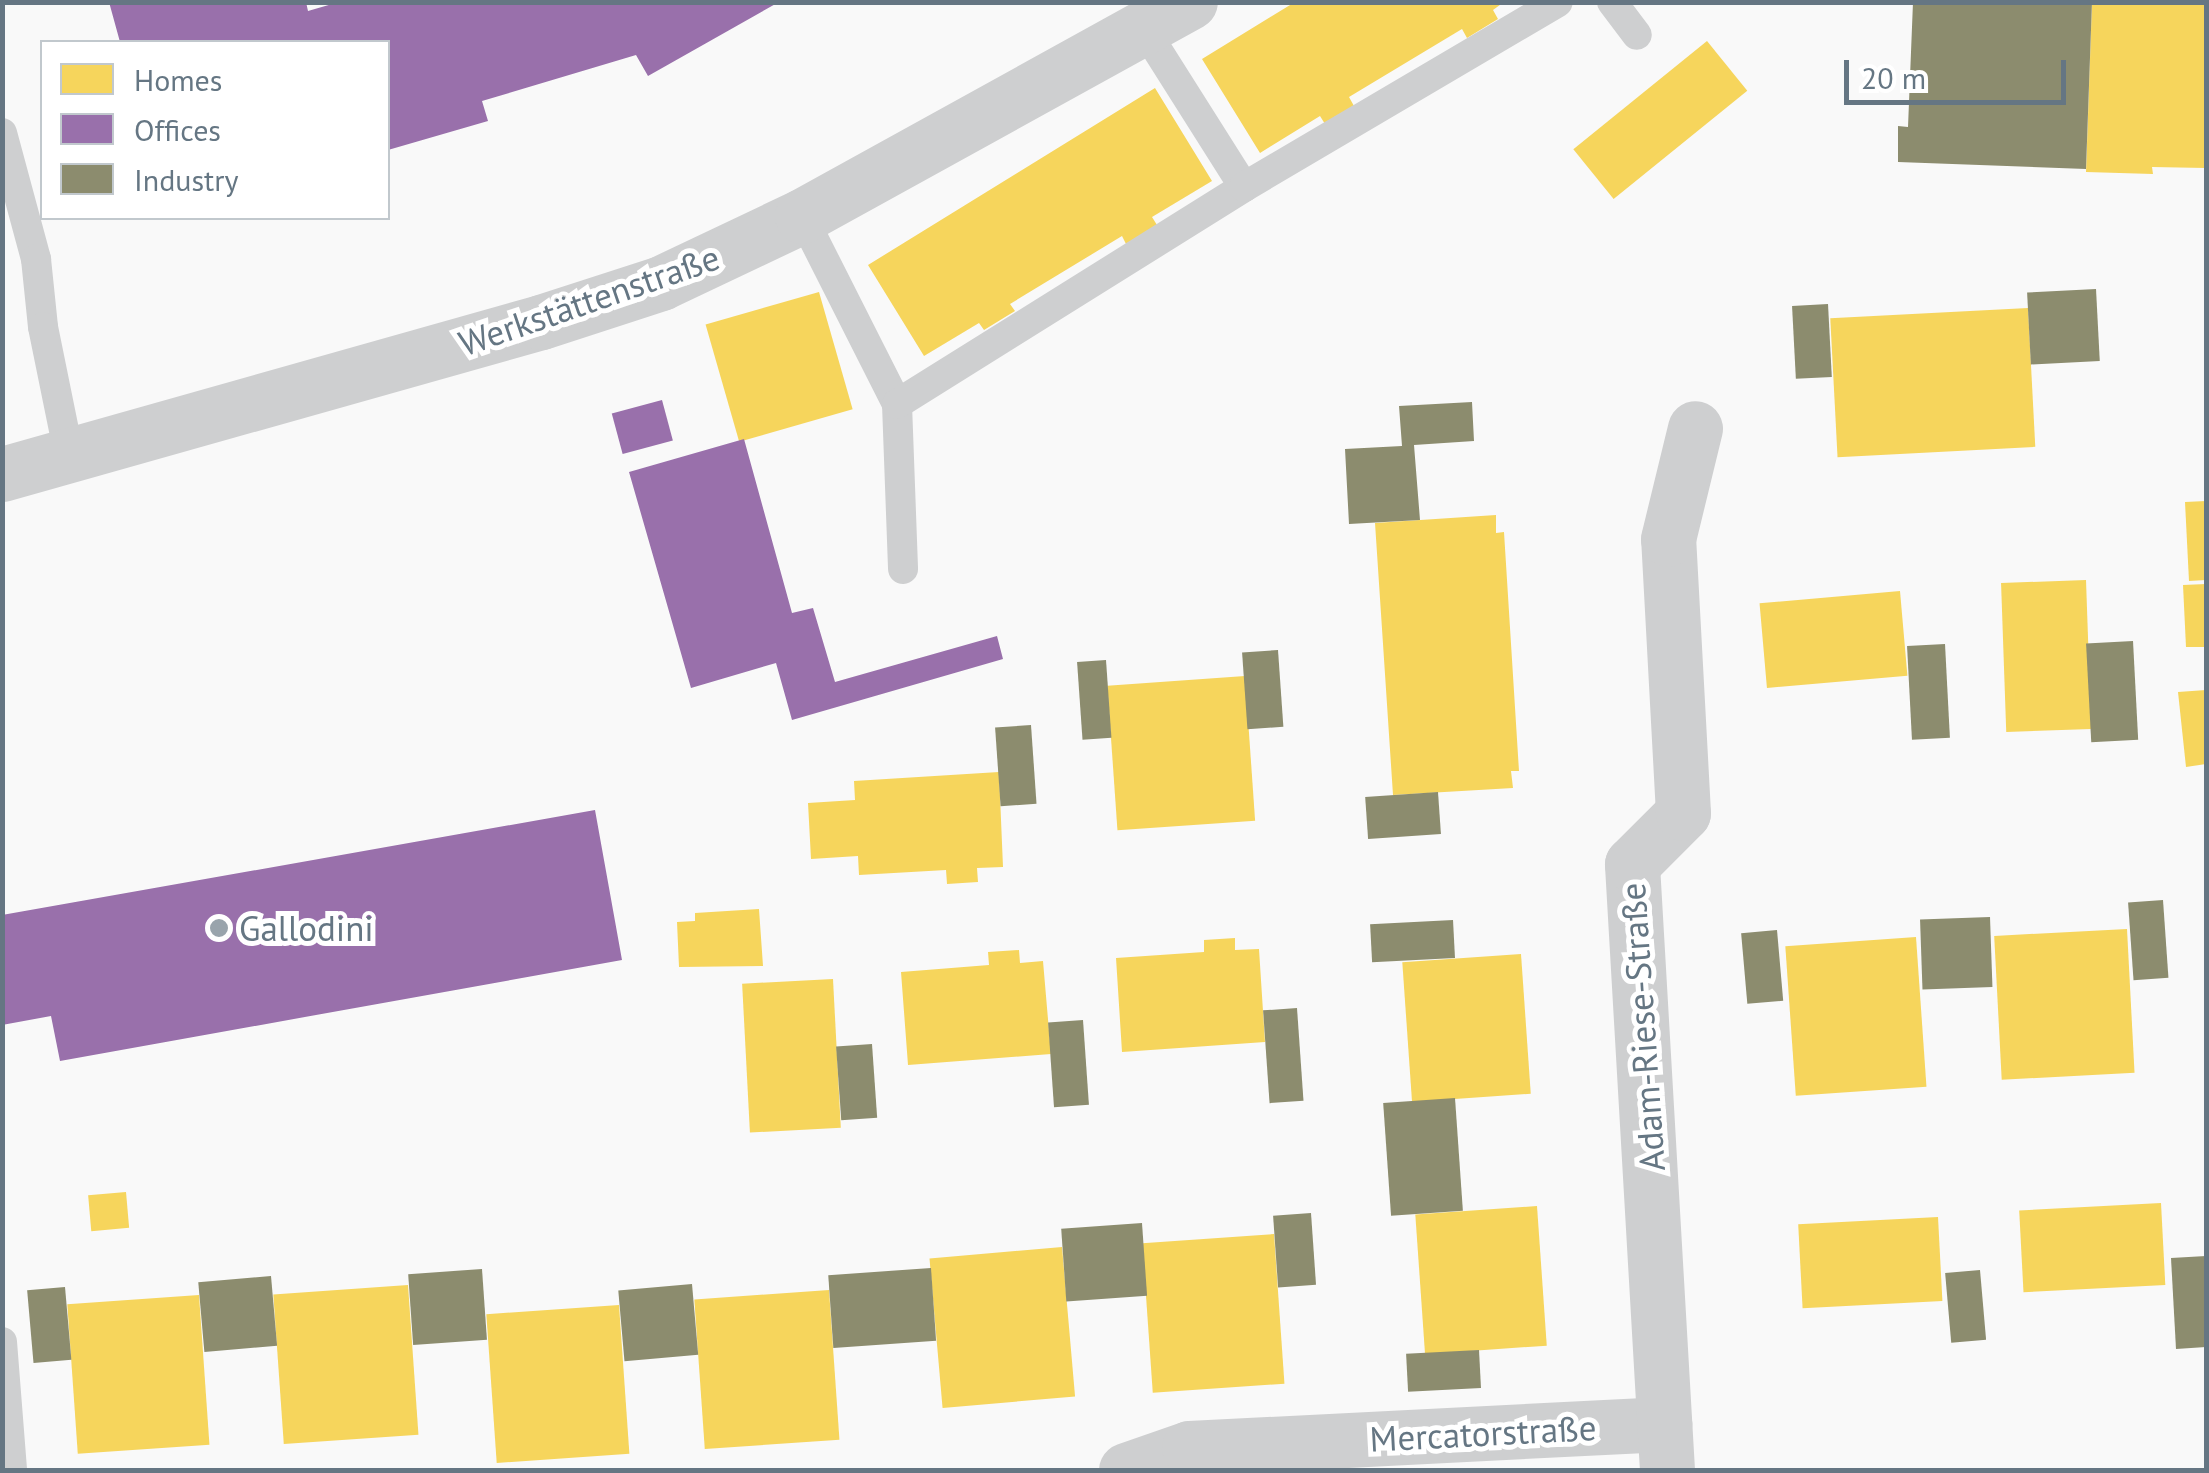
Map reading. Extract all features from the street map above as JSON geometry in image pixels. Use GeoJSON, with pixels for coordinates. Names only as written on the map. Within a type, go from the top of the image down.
{"type":"FeatureCollection","features":[{"type":"Feature","properties":{"kind":"street","name":"Werkstättenstraße"},"geometry":{"type":"LineString","coordinates":[[2,474],[661,283],[802,216],[1190,2]]}},
{"type":"Feature","properties":{"kind":"street","name":"Adam-Riese-Straße"},"geometry":{"type":"LineString","coordinates":[[1665,1448],[1632,864],[1683,813],[1668,539],[1695,428]]}},
{"type":"Feature","properties":{"kind":"street","name":"Mercatorstraße"},"geometry":{"type":"LineString","coordinates":[[1126,1470],[1188,1448],[1665,1448]]}},
{"type":"Feature","properties":{"kind":"lane"},"geometry":{"type":"LineString","coordinates":[[898,404],[1244,187],[1558,2]]}},
{"type":"Feature","properties":{"kind":"lane"},"geometry":{"type":"LineString","coordinates":[[1612,2],[1638,35]]}},
{"type":"Feature","properties":{"kind":"lane"},"geometry":{"type":"LineString","coordinates":[[1144,29],[1244,187]]}},
{"type":"Feature","properties":{"kind":"lane"},"geometry":{"type":"LineString","coordinates":[[2,133],[36,259],[43,327],[69,454]]}},
{"type":"Feature","properties":{"kind":"lane"},"geometry":{"type":"LineString","coordinates":[[802,216],[898,404],[904,569]]}},
{"type":"Feature","properties":{"kind":"lane"},"geometry":{"type":"LineString","coordinates":[[2,1342],[12,1470]]}},
{"type":"Feature","properties":{"kind":"building: Homes"},"geometry":{"type":"Polygon","coordinates":[[[1295,2],[1504,2],[1493,10],[1498,19],[1467,38],[1462,29],[1349,97],[1354,106],[1325,124],[1320,116],[1260,153],[1202,59],[1295,2]]]}},
{"type":"Feature","properties":{"kind":"building: Homes"},"geometry":{"type":"Polygon","coordinates":[[[2092,2],[2206,2],[2206,168],[2152,167],[2153,174],[2086,172],[2092,2]]]}},
{"type":"Feature","properties":{"kind":"building: Homes"},"geometry":{"type":"Polygon","coordinates":[[[1707,41],[1747,91],[1614,199],[1573,149],[1707,41]]]}},
{"type":"Feature","properties":{"kind":"building: Homes"},"geometry":{"type":"Polygon","coordinates":[[[1155,88],[1212,181],[1152,217],[1157,225],[1126,244],[1122,236],[1010,304],[1015,311],[984,330],[979,323],[924,356],[868,265],[1155,88]]]}},
{"type":"Feature","properties":{"kind":"building: Homes"},"geometry":{"type":"Polygon","coordinates":[[[819,292],[853,409],[739,442],[706,325],[819,292]]]}},
{"type":"Feature","properties":{"kind":"building: Homes"},"geometry":{"type":"Polygon","coordinates":[[[2028,308],[2035,447],[1838,457],[1830,318],[2028,308]]]}},
{"type":"Feature","properties":{"kind":"building: Homes"},"geometry":{"type":"Polygon","coordinates":[[[2206,501],[2206,580],[2189,581],[2185,502],[2206,501]]]}},
{"type":"Feature","properties":{"kind":"building: Homes"},"geometry":{"type":"Polygon","coordinates":[[[1496,515],[1496,533],[1504,532],[1519,771],[1511,771],[1513,788],[1393,795],[1375,523],[1496,515]]]}},
{"type":"Feature","properties":{"kind":"building: Homes"},"geometry":{"type":"Polygon","coordinates":[[[2086,580],[2091,729],[2006,732],[2001,583],[2086,580]]]}},
{"type":"Feature","properties":{"kind":"building: Homes"},"geometry":{"type":"Polygon","coordinates":[[[2206,584],[2206,647],[2186,647],[2183,585],[2206,584]]]}},
{"type":"Feature","properties":{"kind":"building: Homes"},"geometry":{"type":"Polygon","coordinates":[[[1900,591],[1907,676],[1767,688],[1760,603],[1900,591]]]}},
{"type":"Feature","properties":{"kind":"building: Homes"},"geometry":{"type":"Polygon","coordinates":[[[1245,676],[1255,821],[1117,830],[1107,686],[1245,676]]]}},
{"type":"Feature","properties":{"kind":"building: Homes"},"geometry":{"type":"Polygon","coordinates":[[[2206,690],[2206,764],[2186,767],[2178,692],[2206,690]]]}},
{"type":"Feature","properties":{"kind":"building: Homes"},"geometry":{"type":"Polygon","coordinates":[[[999,772],[1003,867],[977,868],[978,882],[947,884],[946,870],[859,875],[858,856],[811,859],[808,803],[855,800],[854,781],[999,772]]]}},
{"type":"Feature","properties":{"kind":"building: Homes"},"geometry":{"type":"Polygon","coordinates":[[[759,909],[763,966],[679,967],[677,922],[695,921],[695,913],[759,909]]]}},
{"type":"Feature","properties":{"kind":"building: Homes"},"geometry":{"type":"Polygon","coordinates":[[[2127,929],[2135,1073],[2002,1080],[1994,936],[2127,929]]]}},
{"type":"Feature","properties":{"kind":"building: Homes"},"geometry":{"type":"Polygon","coordinates":[[[1916,937],[1926,1087],[1796,1096],[1785,946],[1916,937]]]}},
{"type":"Feature","properties":{"kind":"building: Homes"},"geometry":{"type":"Polygon","coordinates":[[[1235,938],[1235,950],[1259,949],[1265,1042],[1122,1052],[1116,958],[1204,952],[1204,940],[1235,938]]]}},
{"type":"Feature","properties":{"kind":"building: Homes"},"geometry":{"type":"Polygon","coordinates":[[[1019,950],[1020,963],[1043,961],[1051,1054],[908,1065],[901,972],[989,965],[988,952],[1019,950]]]}},
{"type":"Feature","properties":{"kind":"building: Homes"},"geometry":{"type":"Polygon","coordinates":[[[1521,954],[1531,1094],[1412,1102],[1402,962],[1521,954]]]}},
{"type":"Feature","properties":{"kind":"building: Homes"},"geometry":{"type":"Polygon","coordinates":[[[833,979],[841,1128],[750,1133],[742,984],[833,979]]]}},
{"type":"Feature","properties":{"kind":"building: Homes"},"geometry":{"type":"Polygon","coordinates":[[[126,1192],[129,1228],[91,1231],[88,1195],[126,1192]]]}},
{"type":"Feature","properties":{"kind":"building: Homes"},"geometry":{"type":"Polygon","coordinates":[[[2161,1203],[2165,1285],[2023,1292],[2019,1210],[2161,1203]]]}},
{"type":"Feature","properties":{"kind":"building: Homes"},"geometry":{"type":"Polygon","coordinates":[[[1537,1206],[1547,1346],[1425,1354],[1415,1215],[1537,1206]]]}},
{"type":"Feature","properties":{"kind":"building: Homes"},"geometry":{"type":"Polygon","coordinates":[[[1938,1217],[1942,1301],[1803,1308],[1798,1224],[1938,1217]]]}},
{"type":"Feature","properties":{"kind":"building: Homes"},"geometry":{"type":"Polygon","coordinates":[[[1274,1234],[1284,1384],[1153,1393],[1142,1243],[1274,1234]]]}},
{"type":"Feature","properties":{"kind":"building: Homes"},"geometry":{"type":"Polygon","coordinates":[[[1062,1247],[1075,1396],[943,1408],[930,1259],[1062,1247]]]}},
{"type":"Feature","properties":{"kind":"building: Homes"},"geometry":{"type":"Polygon","coordinates":[[[408,1285],[418,1435],[284,1444],[273,1294],[408,1285]]]}},
{"type":"Feature","properties":{"kind":"building: Homes"},"geometry":{"type":"Polygon","coordinates":[[[829,1290],[839,1440],[705,1449],[694,1299],[829,1290]]]}},
{"type":"Feature","properties":{"kind":"building: Homes"},"geometry":{"type":"Polygon","coordinates":[[[199,1295],[209,1445],[78,1454],[67,1304],[199,1295]]]}},
{"type":"Feature","properties":{"kind":"building: Homes"},"geometry":{"type":"Polygon","coordinates":[[[619,1305],[629,1454],[497,1463],[486,1314],[619,1305]]]}},
{"type":"Feature","properties":{"kind":"building: Offices"},"geometry":{"type":"Polygon","coordinates":[[[109,2],[306,2],[308,11],[339,2],[779,2],[648,76],[636,55],[482,101],[488,121],[390,149],[390,40],[119,40],[109,2]]]}},
{"type":"Feature","properties":{"kind":"building: Offices"},"geometry":{"type":"Polygon","coordinates":[[[662,400],[673,441],[623,454],[612,413],[662,400]]]}},
{"type":"Feature","properties":{"kind":"building: Offices"},"geometry":{"type":"Polygon","coordinates":[[[744,439],[792,613],[813,608],[835,682],[997,636],[1003,659],[792,720],[776,663],[691,688],[629,472],[744,439]]]}},
{"type":"Feature","properties":{"kind":"building: Offices"},"geometry":{"type":"Polygon","coordinates":[[[595,810],[622,960],[60,1061],[51,1016],[2,1025],[2,915],[595,810]]]}},
{"type":"Feature","properties":{"kind":"building: Industry"},"geometry":{"type":"Polygon","coordinates":[[[1913,2],[2092,2],[2086,169],[1898,162],[1898,126],[1908,127],[1913,2]]]}},
{"type":"Feature","properties":{"kind":"building: Industry"},"geometry":{"type":"Polygon","coordinates":[[[2096,289],[2100,361],[2031,365],[2027,293],[2096,289]]]}},
{"type":"Feature","properties":{"kind":"building: Industry"},"geometry":{"type":"Polygon","coordinates":[[[1828,304],[1832,377],[1796,379],[1792,306],[1828,304]]]}},
{"type":"Feature","properties":{"kind":"building: Industry"},"geometry":{"type":"Polygon","coordinates":[[[1472,402],[1474,441],[1414,445],[1420,520],[1349,524],[1345,449],[1402,446],[1399,406],[1472,402]]]}},
{"type":"Feature","properties":{"kind":"building: Industry"},"geometry":{"type":"Polygon","coordinates":[[[2133,641],[2138,740],[2091,742],[2086,643],[2133,641]]]}},
{"type":"Feature","properties":{"kind":"building: Industry"},"geometry":{"type":"Polygon","coordinates":[[[1945,644],[1950,738],[1912,740],[1907,646],[1945,644]]]}},
{"type":"Feature","properties":{"kind":"building: Industry"},"geometry":{"type":"Polygon","coordinates":[[[1278,650],[1283,727],[1247,729],[1242,653],[1278,650]]]}},
{"type":"Feature","properties":{"kind":"building: Industry"},"geometry":{"type":"Polygon","coordinates":[[[1106,660],[1111,738],[1083,740],[1077,662],[1106,660]]]}},
{"type":"Feature","properties":{"kind":"building: Industry"},"geometry":{"type":"Polygon","coordinates":[[[1031,725],[1037,804],[1001,806],[995,728],[1031,725]]]}},
{"type":"Feature","properties":{"kind":"building: Industry"},"geometry":{"type":"Polygon","coordinates":[[[1438,792],[1441,834],[1368,839],[1365,797],[1438,792]]]}},
{"type":"Feature","properties":{"kind":"building: Industry"},"geometry":{"type":"Polygon","coordinates":[[[2163,900],[2168,978],[2134,980],[2128,902],[2163,900]]]}},
{"type":"Feature","properties":{"kind":"building: Industry"},"geometry":{"type":"Polygon","coordinates":[[[1990,917],[1992,987],[1922,989],[1920,919],[1990,917]]]}},
{"type":"Feature","properties":{"kind":"building: Industry"},"geometry":{"type":"Polygon","coordinates":[[[1453,920],[1455,958],[1372,962],[1370,924],[1453,920]]]}},
{"type":"Feature","properties":{"kind":"building: Industry"},"geometry":{"type":"Polygon","coordinates":[[[1777,930],[1783,1001],[1747,1004],[1741,933],[1777,930]]]}},
{"type":"Feature","properties":{"kind":"building: Industry"},"geometry":{"type":"Polygon","coordinates":[[[1297,1008],[1303,1101],[1270,1103],[1263,1010],[1297,1008]]]}},
{"type":"Feature","properties":{"kind":"building: Industry"},"geometry":{"type":"Polygon","coordinates":[[[1083,1020],[1089,1105],[1054,1107],[1048,1022],[1083,1020]]]}},
{"type":"Feature","properties":{"kind":"building: Industry"},"geometry":{"type":"Polygon","coordinates":[[[872,1044],[877,1118],[841,1120],[836,1047],[872,1044]]]}},
{"type":"Feature","properties":{"kind":"building: Industry"},"geometry":{"type":"Polygon","coordinates":[[[1455,1098],[1463,1211],[1391,1216],[1383,1103],[1455,1098]]]}},
{"type":"Feature","properties":{"kind":"building: Industry"},"geometry":{"type":"Polygon","coordinates":[[[1311,1213],[1316,1285],[1278,1287],[1273,1216],[1311,1213]]]}},
{"type":"Feature","properties":{"kind":"building: Industry"},"geometry":{"type":"Polygon","coordinates":[[[1142,1223],[1147,1296],[1066,1301],[1061,1229],[1142,1223]]]}},
{"type":"Feature","properties":{"kind":"building: Industry"},"geometry":{"type":"Polygon","coordinates":[[[2206,1256],[2206,1347],[2176,1349],[2171,1258],[2206,1256]]]}},
{"type":"Feature","properties":{"kind":"building: Industry"},"geometry":{"type":"Polygon","coordinates":[[[931,1268],[936,1341],[833,1348],[828,1275],[931,1268]]]}},
{"type":"Feature","properties":{"kind":"building: Industry"},"geometry":{"type":"Polygon","coordinates":[[[482,1269],[487,1340],[413,1345],[408,1274],[482,1269]]]}},
{"type":"Feature","properties":{"kind":"building: Industry"},"geometry":{"type":"Polygon","coordinates":[[[1980,1270],[1986,1340],[1951,1343],[1945,1273],[1980,1270]]]}},
{"type":"Feature","properties":{"kind":"building: Industry"},"geometry":{"type":"Polygon","coordinates":[[[271,1276],[277,1346],[204,1352],[198,1282],[271,1276]]]}},
{"type":"Feature","properties":{"kind":"building: Industry"},"geometry":{"type":"Polygon","coordinates":[[[692,1284],[698,1355],[624,1361],[618,1290],[692,1284]]]}},
{"type":"Feature","properties":{"kind":"building: Industry"},"geometry":{"type":"Polygon","coordinates":[[[65,1287],[71,1360],[34,1363],[27,1290],[65,1287]]]}},
{"type":"Feature","properties":{"kind":"building: Industry"},"geometry":{"type":"Polygon","coordinates":[[[1479,1350],[1481,1388],[1408,1392],[1406,1354],[1479,1350]]]}},
{"type":"Feature","properties":{"kind":"place","name":"Gallodini"},"geometry":{"type":"Point","coordinates":[219,928]}}]}
